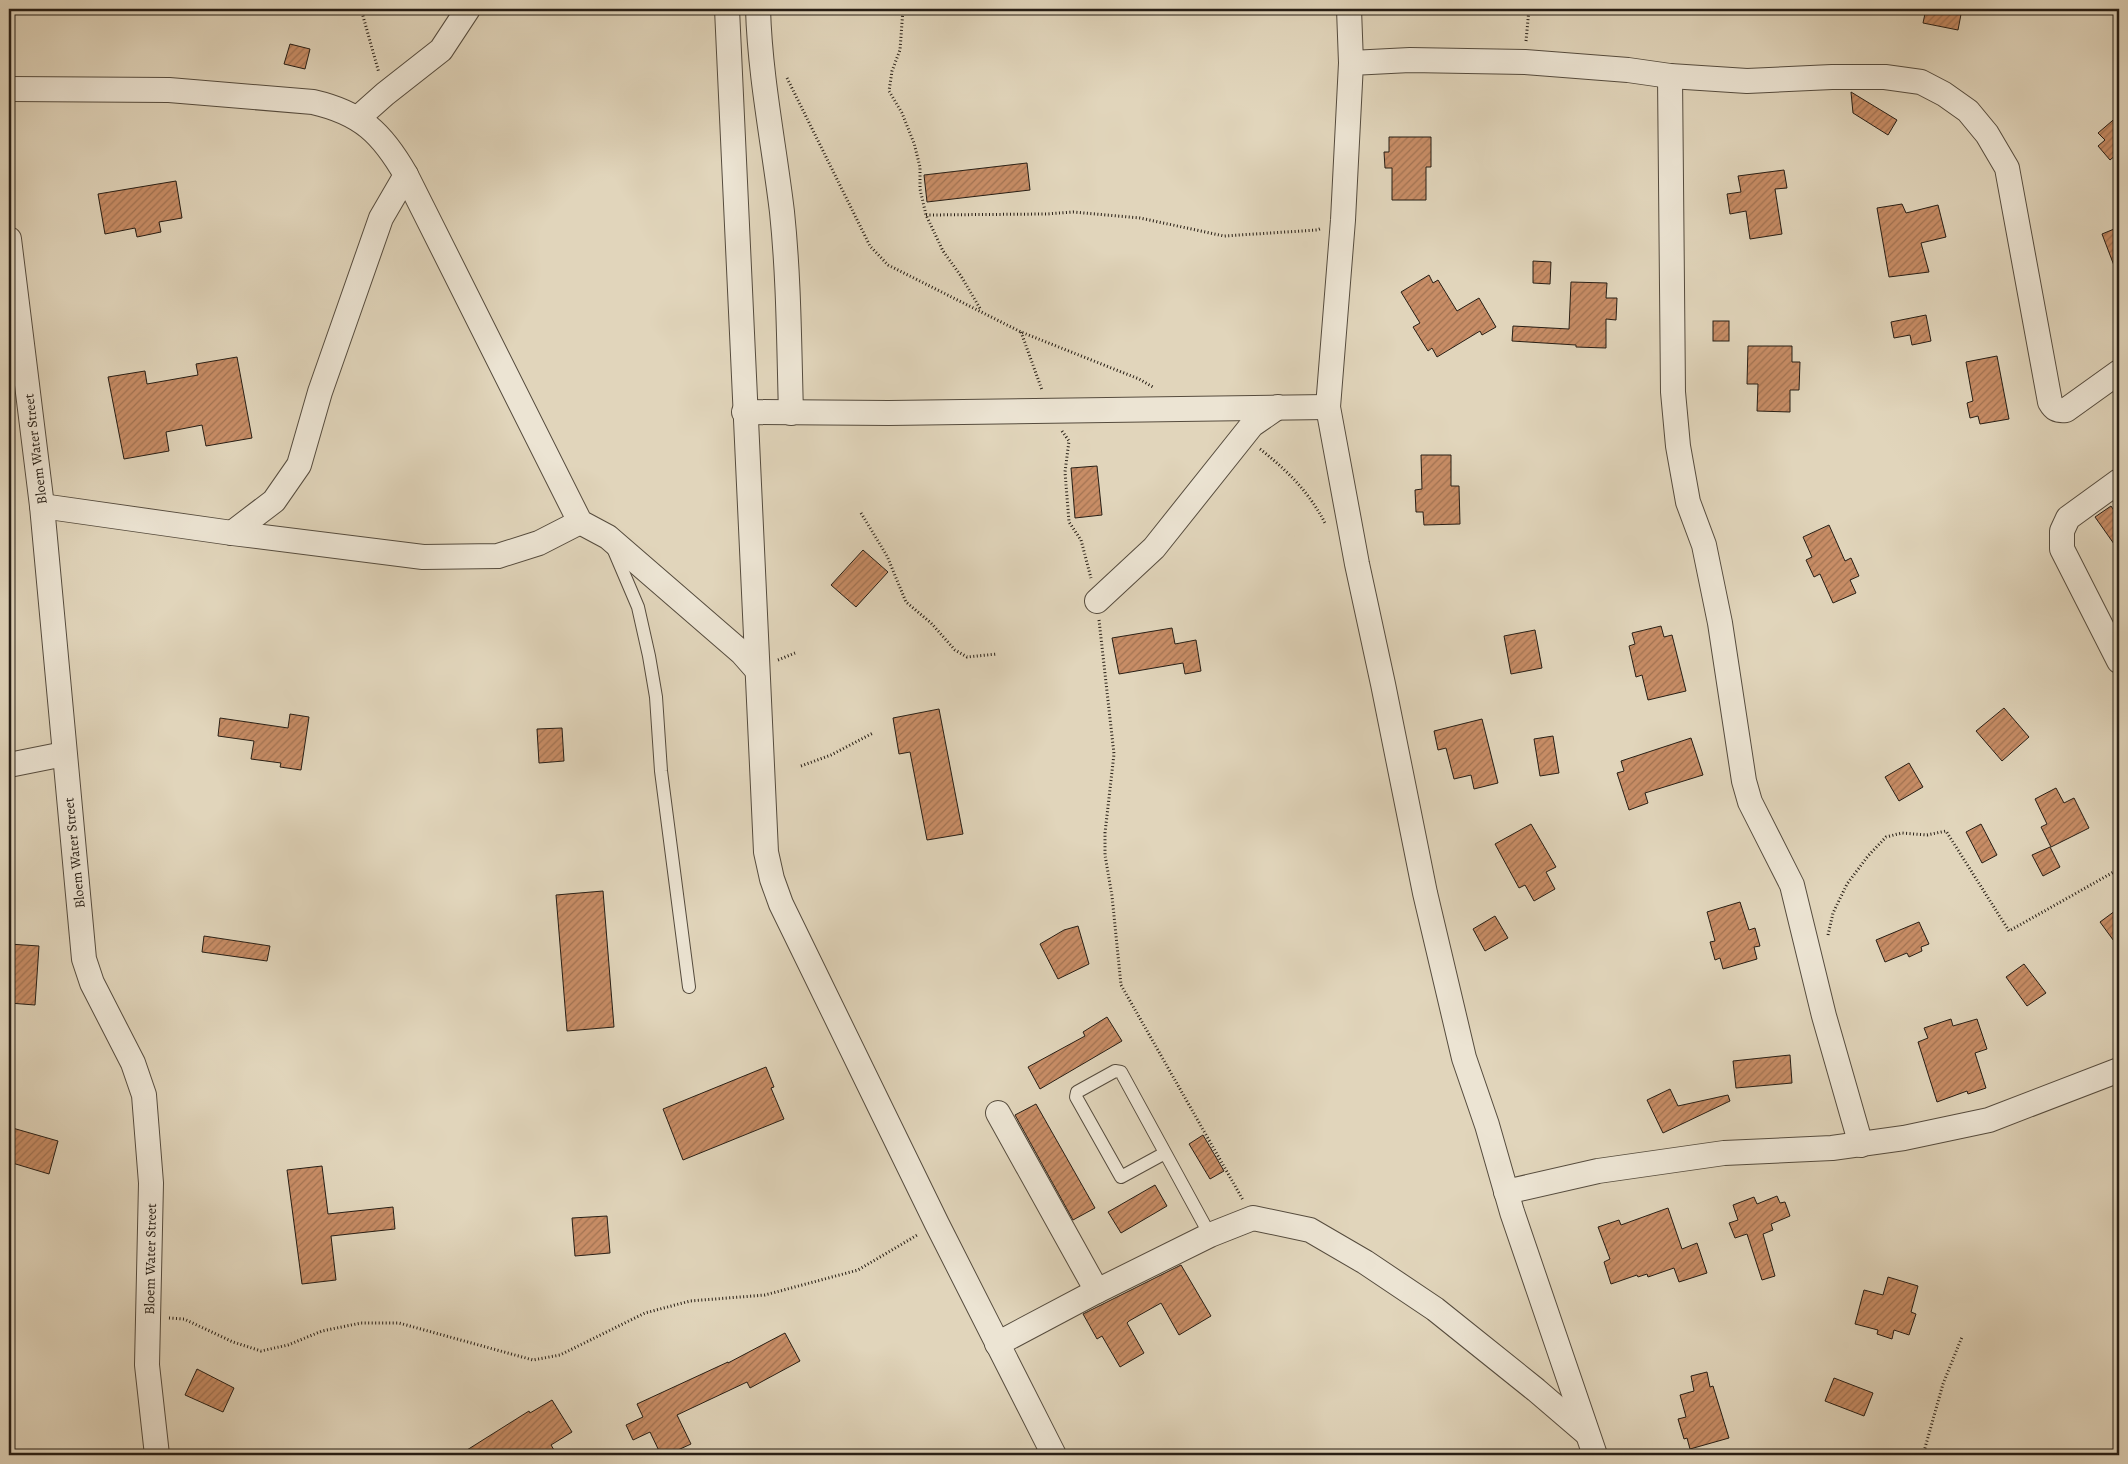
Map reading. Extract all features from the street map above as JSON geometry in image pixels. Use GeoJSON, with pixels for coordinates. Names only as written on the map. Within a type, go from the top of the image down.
{"type":"FeatureCollection","features":[{"type":"Feature","properties":{"kind":"street"},"geometry":{"type":"LineString","coordinates":[[358,118],[441,50],[468,9]]}},
{"type":"Feature","properties":{"kind":"street"},"geometry":{"type":"LineString","coordinates":[[727,9],[744,412],[766,852],[772,879],[781,904],[937,1224],[1054,1455]]}},
{"type":"Feature","properties":{"kind":"street"},"geometry":{"type":"LineString","coordinates":[[758,9],[772,144],[782,212],[787,284],[790,413]]}},
{"type":"Feature","properties":{"kind":"street"},"geometry":{"type":"LineString","coordinates":[[1348,9],[1350,63],[1343,220],[1328,407],[1357,564],[1384,684],[1438,957],[1464,1058],[1487,1125],[1506,1192],[1591,1444]]}},
{"type":"Feature","properties":{"kind":"street"},"geometry":{"type":"LineString","coordinates":[[1350,63],[1410,60],[1525,62],[1628,70],[1670,76],[1747,81],[1832,77],[1885,77],[1921,82],[1944,94],[1968,111],[1987,134],[2007,168],[2050,402],[2053,407],[2066,410],[2119,372]]}},
{"type":"Feature","properties":{"kind":"street"},"geometry":{"type":"LineString","coordinates":[[1670,76],[1673,392],[1678,446],[1688,502],[1704,545],[1720,623],[1744,781],[1750,802],[1792,885],[1808,956],[1861,1145]]}},
{"type":"Feature","properties":{"kind":"street"},"geometry":{"type":"LineString","coordinates":[[9,89],[169,90],[313,102],[334,107],[358,118],[376,131],[393,152],[406,175],[580,522],[608,537],[720,633],[757,670]]}},
{"type":"Feature","properties":{"kind":"street"},"geometry":{"type":"LineString","coordinates":[[232,533],[274,501],[299,465],[320,392],[380,218],[406,175]]}},
{"type":"Feature","properties":{"kind":"street","name":"Bloem Water Street"},"geometry":{"type":"LineString","coordinates":[[9,239],[42,506],[84,959],[92,983],[133,1063],[144,1095],[151,1184],[147,1365],[157,1455]]}},
{"type":"Feature","properties":{"kind":"street"},"geometry":{"type":"LineString","coordinates":[[744,412],[1049,411],[1278,406],[1328,407]]}},
{"type":"Feature","properties":{"kind":"street"},"geometry":{"type":"LineString","coordinates":[[1097,601],[1154,548],[1242,435],[1261,417],[1278,406]]}},
{"type":"Feature","properties":{"kind":"street"},"geometry":{"type":"LineString","coordinates":[[2119,481],[2068,518],[2062,531],[2062,549],[2119,661]]}},
{"type":"Feature","properties":{"kind":"street"},"geometry":{"type":"LineString","coordinates":[[42,506],[232,533],[423,557],[498,556],[539,543],[580,522]]}},
{"type":"Feature","properties":{"kind":"street"},"geometry":{"type":"LineString","coordinates":[[9,765],[64,754]]}},
{"type":"Feature","properties":{"kind":"street"},"geometry":{"type":"LineString","coordinates":[[1506,1192],[1598,1171],[1724,1153],[1861,1145],[1904,1138],[1989,1120],[2119,1070]]}},
{"type":"Feature","properties":{"kind":"street"},"geometry":{"type":"LineString","coordinates":[[998,1113],[1097,1290]]}},
{"type":"Feature","properties":{"kind":"street"},"geometry":{"type":"LineString","coordinates":[[997,1344],[1097,1290],[1210,1236],[1253,1218],[1310,1230],[1365,1262],[1435,1309],[1536,1390],[1591,1444]]}},
{"type":"Feature","properties":{"kind":"lane"},"geometry":{"type":"LineString","coordinates":[[608,537],[638,607],[649,656],[656,697],[661,772],[689,987]]}},
{"type":"Feature","properties":{"kind":"lane"},"geometry":{"type":"LineString","coordinates":[[1165,1153],[1121,1177],[1076,1097],[1077,1092],[1119,1070],[1165,1153],[1210,1236]]}},
{"type":"Feature","properties":{"kind":"path"},"geometry":{"type":"LineString","coordinates":[[361,9],[385,94]]}},
{"type":"Feature","properties":{"kind":"path"},"geometry":{"type":"LineString","coordinates":[[903,9],[900,50],[892,71],[889,91],[902,113],[914,143],[920,167],[920,189],[926,215],[943,251],[961,276],[981,310]]}},
{"type":"Feature","properties":{"kind":"path"},"geometry":{"type":"LineString","coordinates":[[1525,62],[1529,9]]}},
{"type":"Feature","properties":{"kind":"path"},"geometry":{"type":"LineString","coordinates":[[784,73],[870,246],[888,265],[981,310],[1021,332],[1139,379],[1156,389]]}},
{"type":"Feature","properties":{"kind":"path"},"geometry":{"type":"LineString","coordinates":[[926,215],[1072,212],[1140,218],[1224,236],[1317,230],[1343,220]]}},
{"type":"Feature","properties":{"kind":"path"},"geometry":{"type":"LineString","coordinates":[[1021,332],[1049,411],[1068,441],[1065,472],[1068,522],[1081,540],[1097,601],[1114,754],[1105,833],[1105,855],[1112,896],[1121,985],[1253,1218]]}},
{"type":"Feature","properties":{"kind":"path"},"geometry":{"type":"LineString","coordinates":[[1242,435],[1287,470],[1319,512],[1327,527]]}},
{"type":"Feature","properties":{"kind":"path"},"geometry":{"type":"LineString","coordinates":[[861,513],[887,556],[906,602],[931,623],[955,650],[967,657],[997,654]]}},
{"type":"Feature","properties":{"kind":"path"},"geometry":{"type":"LineString","coordinates":[[801,766],[831,756],[873,733]]}},
{"type":"Feature","properties":{"kind":"path"},"geometry":{"type":"LineString","coordinates":[[1808,956],[1827,938],[1833,913],[1847,884],[1868,856],[1886,837],[1902,832],[1927,834],[1946,831],[2009,931],[2119,869]]}},
{"type":"Feature","properties":{"kind":"path"},"geometry":{"type":"LineString","coordinates":[[148,1317],[184,1319],[233,1342],[261,1351],[288,1345],[322,1331],[361,1323],[399,1323],[533,1360],[560,1355],[645,1312],[690,1301],[765,1295],[858,1270],[937,1224]]}},
{"type":"Feature","properties":{"kind":"path"},"geometry":{"type":"LineString","coordinates":[[1922,1455],[1944,1384],[1962,1337]]}},
{"type":"Feature","properties":{"kind":"building"},"geometry":{"type":"Polygon","coordinates":[[[1926,9],[1962,9],[1958,30],[1923,23],[1926,9]]]}},
{"type":"Feature","properties":{"kind":"building"},"geometry":{"type":"Polygon","coordinates":[[[290,44],[310,49],[305,69],[284,64],[290,44]]]}},
{"type":"Feature","properties":{"kind":"building"},"geometry":{"type":"Polygon","coordinates":[[[1851,92],[1897,120],[1888,135],[1853,113],[1851,92]]]}},
{"type":"Feature","properties":{"kind":"building"},"geometry":{"type":"Polygon","coordinates":[[[2119,115],[2119,157],[2117,154],[2110,160],[2098,146],[2105,140],[2098,133],[2119,115]]]}},
{"type":"Feature","properties":{"kind":"building"},"geometry":{"type":"Polygon","coordinates":[[[1389,137],[1431,137],[1431,167],[1426,167],[1426,200],[1392,200],[1392,168],[1385,168],[1384,152],[1389,152],[1389,137]]]}},
{"type":"Feature","properties":{"kind":"building"},"geometry":{"type":"Polygon","coordinates":[[[1027,163],[1030,190],[927,202],[924,175],[1027,163]]]}},
{"type":"Feature","properties":{"kind":"building"},"geometry":{"type":"Polygon","coordinates":[[[1784,170],[1787,188],[1775,189],[1782,234],[1750,239],[1746,211],[1730,214],[1727,194],[1741,192],[1738,176],[1784,170]]]}},
{"type":"Feature","properties":{"kind":"building"},"geometry":{"type":"Polygon","coordinates":[[[176,181],[182,218],[159,222],[161,232],[137,237],[135,228],[105,234],[98,194],[176,181]]]}},
{"type":"Feature","properties":{"kind":"building"},"geometry":{"type":"Polygon","coordinates":[[[1902,204],[1906,213],[1938,205],[1946,237],[1921,243],[1929,272],[1889,277],[1877,208],[1902,204]]]}},
{"type":"Feature","properties":{"kind":"building"},"geometry":{"type":"Polygon","coordinates":[[[2119,227],[2119,276],[2118,276],[2102,234],[2119,227]]]}},
{"type":"Feature","properties":{"kind":"building"},"geometry":{"type":"Polygon","coordinates":[[[1533,261],[1551,262],[1550,284],[1533,283],[1533,261]]]}},
{"type":"Feature","properties":{"kind":"building"},"geometry":{"type":"Polygon","coordinates":[[[1429,275],[1433,283],[1438,280],[1457,311],[1479,298],[1496,327],[1482,335],[1480,331],[1437,357],[1432,348],[1428,351],[1413,327],[1420,323],[1401,292],[1429,275]]]}},
{"type":"Feature","properties":{"kind":"building"},"geometry":{"type":"Polygon","coordinates":[[[1571,282],[1607,283],[1606,298],[1617,298],[1616,320],[1606,319],[1606,348],[1512,341],[1513,326],[1569,329],[1571,282]]]}},
{"type":"Feature","properties":{"kind":"building"},"geometry":{"type":"Polygon","coordinates":[[[1926,315],[1931,341],[1912,345],[1910,335],[1894,338],[1891,322],[1926,315]]]}},
{"type":"Feature","properties":{"kind":"building"},"geometry":{"type":"Polygon","coordinates":[[[1713,321],[1729,321],[1729,341],[1713,341],[1713,321]]]}},
{"type":"Feature","properties":{"kind":"building"},"geometry":{"type":"Polygon","coordinates":[[[1748,346],[1792,346],[1792,362],[1800,362],[1799,390],[1790,390],[1790,412],[1757,411],[1758,384],[1747,384],[1748,346]]]}},
{"type":"Feature","properties":{"kind":"building"},"geometry":{"type":"Polygon","coordinates":[[[1997,356],[2009,419],[1980,424],[1978,416],[1970,418],[1967,403],[1973,401],[1966,362],[1997,356]]]}},
{"type":"Feature","properties":{"kind":"building"},"geometry":{"type":"Polygon","coordinates":[[[237,357],[252,438],[206,446],[202,425],[166,432],[169,451],[124,459],[108,377],[145,371],[147,384],[198,375],[196,364],[237,357]]]}},
{"type":"Feature","properties":{"kind":"building"},"geometry":{"type":"Polygon","coordinates":[[[1421,455],[1451,455],[1451,486],[1459,486],[1460,524],[1424,525],[1423,512],[1416,512],[1415,490],[1422,489],[1421,455]]]}},
{"type":"Feature","properties":{"kind":"building"},"geometry":{"type":"Polygon","coordinates":[[[1097,466],[1102,515],[1075,518],[1071,468],[1097,466]]]}},
{"type":"Feature","properties":{"kind":"building"},"geometry":{"type":"Polygon","coordinates":[[[2111,506],[2119,518],[2119,551],[2095,517],[2111,506]]]}},
{"type":"Feature","properties":{"kind":"building"},"geometry":{"type":"Polygon","coordinates":[[[1829,525],[1845,561],[1851,558],[1859,576],[1850,580],[1856,593],[1833,603],[1820,574],[1814,577],[1806,560],[1812,557],[1803,537],[1829,525]]]}},
{"type":"Feature","properties":{"kind":"building"},"geometry":{"type":"Polygon","coordinates":[[[863,550],[888,572],[856,607],[831,585],[863,550]]]}},
{"type":"Feature","properties":{"kind":"building"},"geometry":{"type":"Polygon","coordinates":[[[1661,626],[1664,637],[1672,635],[1686,691],[1648,700],[1642,675],[1636,677],[1629,646],[1635,644],[1632,633],[1661,626]]]}},
{"type":"Feature","properties":{"kind":"building"},"geometry":{"type":"Polygon","coordinates":[[[1172,628],[1175,644],[1196,640],[1201,671],[1185,674],[1183,663],[1119,674],[1112,638],[1172,628]]]}},
{"type":"Feature","properties":{"kind":"building"},"geometry":{"type":"Polygon","coordinates":[[[1535,630],[1542,668],[1511,674],[1504,636],[1535,630]]]}},
{"type":"Feature","properties":{"kind":"building"},"geometry":{"type":"Polygon","coordinates":[[[2004,708],[2029,737],[2002,761],[1976,731],[2004,708]]]}},
{"type":"Feature","properties":{"kind":"building"},"geometry":{"type":"Polygon","coordinates":[[[939,709],[963,834],[927,840],[910,752],[899,754],[893,718],[939,709]]]}},
{"type":"Feature","properties":{"kind":"building"},"geometry":{"type":"Polygon","coordinates":[[[290,714],[309,717],[301,770],[280,767],[281,763],[251,759],[254,741],[218,736],[220,718],[288,728],[290,714]]]}},
{"type":"Feature","properties":{"kind":"building"},"geometry":{"type":"Polygon","coordinates":[[[1482,719],[1498,783],[1474,789],[1471,775],[1454,779],[1446,748],[1438,750],[1434,731],[1482,719]]]}},
{"type":"Feature","properties":{"kind":"building"},"geometry":{"type":"Polygon","coordinates":[[[562,728],[564,761],[539,763],[537,729],[562,728]]]}},
{"type":"Feature","properties":{"kind":"building"},"geometry":{"type":"Polygon","coordinates":[[[1553,736],[1559,773],[1540,776],[1534,739],[1553,736]]]}},
{"type":"Feature","properties":{"kind":"building"},"geometry":{"type":"Polygon","coordinates":[[[1691,738],[1703,775],[1645,793],[1648,803],[1629,810],[1617,773],[1624,771],[1621,761],[1691,738]]]}},
{"type":"Feature","properties":{"kind":"building"},"geometry":{"type":"Polygon","coordinates":[[[1909,763],[1923,787],[1899,801],[1885,777],[1909,763]]]}},
{"type":"Feature","properties":{"kind":"building"},"geometry":{"type":"Polygon","coordinates":[[[2056,788],[2064,803],[2074,798],[2089,828],[2051,847],[2041,827],[2047,824],[2035,799],[2056,788]]]}},
{"type":"Feature","properties":{"kind":"building"},"geometry":{"type":"Polygon","coordinates":[[[1531,824],[1556,867],[1546,872],[1555,889],[1534,901],[1525,885],[1519,888],[1495,844],[1531,824]]]}},
{"type":"Feature","properties":{"kind":"building"},"geometry":{"type":"Polygon","coordinates":[[[1981,824],[1997,855],[1982,863],[1966,832],[1981,824]]]}},
{"type":"Feature","properties":{"kind":"building"},"geometry":{"type":"Polygon","coordinates":[[[2050,847],[2060,867],[2043,876],[2032,855],[2050,847]]]}},
{"type":"Feature","properties":{"kind":"building"},"geometry":{"type":"Polygon","coordinates":[[[603,891],[614,1027],[567,1031],[556,895],[603,891]]]}},
{"type":"Feature","properties":{"kind":"building"},"geometry":{"type":"Polygon","coordinates":[[[1740,902],[1749,930],[1755,928],[1760,946],[1754,947],[1757,959],[1723,969],[1720,958],[1715,960],[1710,942],[1715,941],[1707,912],[1740,902]]]}},
{"type":"Feature","properties":{"kind":"building"},"geometry":{"type":"Polygon","coordinates":[[[2119,908],[2119,948],[2100,922],[2119,908]]]}},
{"type":"Feature","properties":{"kind":"building"},"geometry":{"type":"Polygon","coordinates":[[[1495,916],[1508,938],[1485,951],[1473,929],[1495,916]]]}},
{"type":"Feature","properties":{"kind":"building"},"geometry":{"type":"Polygon","coordinates":[[[1919,922],[1929,944],[1921,947],[1922,951],[1909,957],[1907,953],[1885,962],[1876,940],[1919,922]]]}},
{"type":"Feature","properties":{"kind":"building"},"geometry":{"type":"Polygon","coordinates":[[[1078,926],[1089,964],[1058,979],[1040,944],[1064,930],[1078,926]]]}},
{"type":"Feature","properties":{"kind":"building"},"geometry":{"type":"Polygon","coordinates":[[[204,936],[270,946],[267,961],[202,952],[204,936]]]}},
{"type":"Feature","properties":{"kind":"building"},"geometry":{"type":"Polygon","coordinates":[[[9,944],[39,946],[35,1005],[9,1003],[9,944]]]}},
{"type":"Feature","properties":{"kind":"building"},"geometry":{"type":"Polygon","coordinates":[[[2024,964],[2046,993],[2027,1006],[2006,977],[2024,964]]]}},
{"type":"Feature","properties":{"kind":"building"},"geometry":{"type":"Polygon","coordinates":[[[1107,1017],[1122,1041],[1040,1089],[1028,1067],[1085,1036],[1083,1032],[1107,1017]]]}},
{"type":"Feature","properties":{"kind":"building"},"geometry":{"type":"Polygon","coordinates":[[[1951,1019],[1953,1026],[1977,1019],[1987,1049],[1975,1053],[1986,1088],[1968,1094],[1967,1091],[1937,1102],[1918,1042],[1928,1038],[1924,1028],[1951,1019]]]}},
{"type":"Feature","properties":{"kind":"building"},"geometry":{"type":"Polygon","coordinates":[[[1790,1055],[1792,1083],[1736,1088],[1733,1061],[1790,1055]]]}},
{"type":"Feature","properties":{"kind":"building"},"geometry":{"type":"Polygon","coordinates":[[[766,1067],[774,1087],[771,1088],[784,1119],[683,1160],[663,1109],[766,1067]]]}},
{"type":"Feature","properties":{"kind":"building"},"geometry":{"type":"Polygon","coordinates":[[[1670,1089],[1678,1106],[1728,1095],[1730,1101],[1663,1133],[1647,1100],[1670,1089]]]}},
{"type":"Feature","properties":{"kind":"building"},"geometry":{"type":"Polygon","coordinates":[[[1036,1104],[1095,1208],[1073,1220],[1015,1115],[1036,1104]]]}},
{"type":"Feature","properties":{"kind":"building"},"geometry":{"type":"Polygon","coordinates":[[[9,1127],[58,1141],[49,1174],[9,1162],[9,1127]]]}},
{"type":"Feature","properties":{"kind":"building"},"geometry":{"type":"Polygon","coordinates":[[[1203,1135],[1224,1171],[1210,1179],[1189,1144],[1203,1135]]]}},
{"type":"Feature","properties":{"kind":"building"},"geometry":{"type":"Polygon","coordinates":[[[322,1166],[328,1214],[393,1207],[395,1229],[331,1236],[336,1280],[302,1284],[287,1170],[322,1166]]]}},
{"type":"Feature","properties":{"kind":"building"},"geometry":{"type":"Polygon","coordinates":[[[1155,1185],[1167,1206],[1121,1233],[1108,1212],[1155,1185]]]}},
{"type":"Feature","properties":{"kind":"building"},"geometry":{"type":"Polygon","coordinates":[[[1777,1196],[1780,1203],[1785,1202],[1790,1216],[1771,1224],[1773,1230],[1763,1234],[1775,1276],[1762,1280],[1747,1234],[1735,1238],[1729,1223],[1738,1220],[1733,1205],[1754,1197],[1757,1204],[1777,1196]]]}},
{"type":"Feature","properties":{"kind":"building"},"geometry":{"type":"Polygon","coordinates":[[[1668,1208],[1682,1249],[1697,1243],[1707,1273],[1679,1282],[1674,1268],[1648,1277],[1647,1274],[1638,1277],[1637,1275],[1611,1284],[1604,1262],[1610,1259],[1598,1227],[1619,1220],[1621,1225],[1668,1208]]]}},
{"type":"Feature","properties":{"kind":"building"},"geometry":{"type":"Polygon","coordinates":[[[607,1216],[610,1253],[575,1256],[572,1218],[607,1216]]]}},
{"type":"Feature","properties":{"kind":"building"},"geometry":{"type":"Polygon","coordinates":[[[1181,1265],[1211,1316],[1179,1335],[1161,1303],[1127,1323],[1144,1353],[1120,1367],[1102,1336],[1097,1339],[1083,1314],[1181,1265]]]}},
{"type":"Feature","properties":{"kind":"building"},"geometry":{"type":"Polygon","coordinates":[[[1888,1277],[1918,1286],[1911,1312],[1916,1314],[1909,1335],[1894,1330],[1892,1339],[1877,1334],[1878,1330],[1855,1324],[1864,1290],[1883,1295],[1888,1277]]]}},
{"type":"Feature","properties":{"kind":"building"},"geometry":{"type":"Polygon","coordinates":[[[785,1333],[800,1361],[750,1388],[747,1382],[677,1415],[691,1444],[667,1455],[661,1455],[650,1432],[633,1440],[626,1425],[643,1417],[637,1404],[728,1363],[785,1333]]]}},
{"type":"Feature","properties":{"kind":"building"},"geometry":{"type":"Polygon","coordinates":[[[197,1369],[234,1388],[223,1412],[185,1395],[197,1369]]]}},
{"type":"Feature","properties":{"kind":"building"},"geometry":{"type":"Polygon","coordinates":[[[1707,1372],[1710,1387],[1713,1386],[1729,1438],[1690,1449],[1687,1438],[1684,1439],[1678,1419],[1686,1417],[1680,1395],[1694,1391],[1691,1376],[1707,1372]]]}},
{"type":"Feature","properties":{"kind":"building"},"geometry":{"type":"Polygon","coordinates":[[[1834,1378],[1873,1393],[1864,1416],[1825,1401],[1834,1378]]]}},
{"type":"Feature","properties":{"kind":"building"},"geometry":{"type":"Polygon","coordinates":[[[552,1400],[572,1432],[551,1445],[557,1455],[459,1455],[529,1411],[530,1413],[552,1400]]]}}]}
